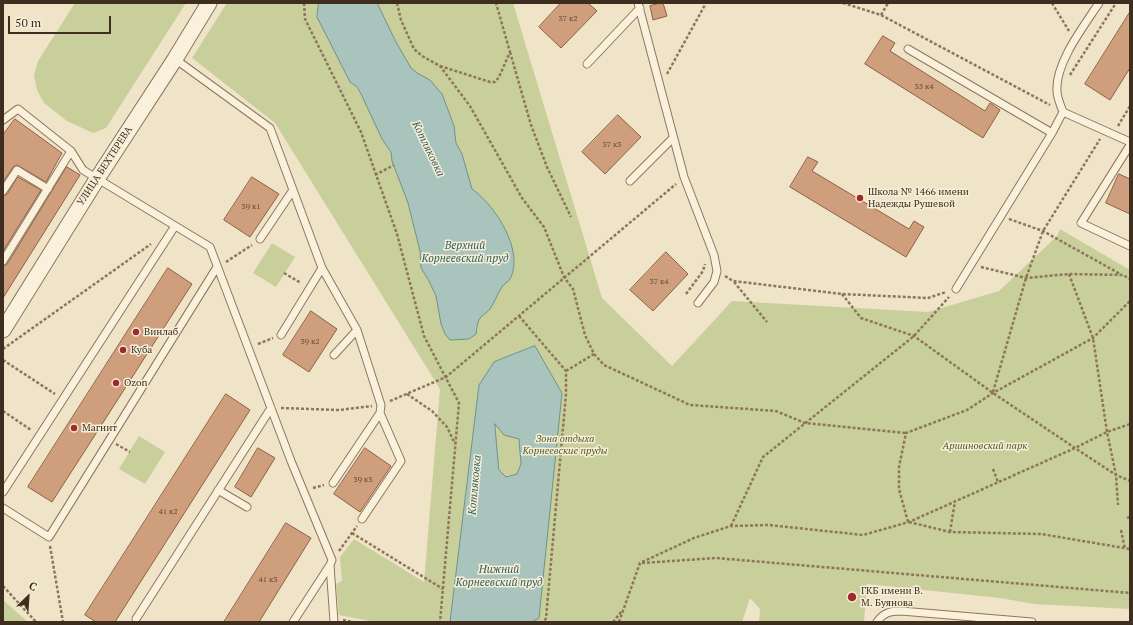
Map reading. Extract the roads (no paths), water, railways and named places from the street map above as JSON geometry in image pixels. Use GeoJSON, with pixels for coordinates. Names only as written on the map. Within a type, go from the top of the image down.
{"type":"FeatureCollection","features":[{"type":"Feature","properties":{"kind":"street","name":"УЛИЦА БЕХТЕРЕВА"},"geometry":{"type":"LineString","coordinates":[[3,330],[97,179],[175,60],[209,3]]}},
{"type":"Feature","properties":{"kind":"lane"},"geometry":{"type":"LineString","coordinates":[[956,289],[1052,133],[1063,112],[1057,92],[1059,72],[1074,40],[1099,3]]}},
{"type":"Feature","properties":{"kind":"lane"},"geometry":{"type":"LineString","coordinates":[[588,64],[639,6]]}},
{"type":"Feature","properties":{"kind":"lane"},"geometry":{"type":"LineString","coordinates":[[639,6],[684,178],[714,255],[717,271],[714,282],[698,303]]}},
{"type":"Feature","properties":{"kind":"lane"},"geometry":{"type":"LineString","coordinates":[[908,49],[1052,133]]}},
{"type":"Feature","properties":{"kind":"lane"},"geometry":{"type":"LineString","coordinates":[[175,60],[270,128],[322,268],[357,330],[381,405],[380,413],[333,483]]}},
{"type":"Feature","properties":{"kind":"lane"},"geometry":{"type":"LineString","coordinates":[[3,120],[18,109],[71,151],[83,170],[210,247],[331,562],[334,622]]}},
{"type":"Feature","properties":{"kind":"lane"},"geometry":{"type":"LineString","coordinates":[[1063,112],[1113,133],[1130,142]]}},
{"type":"Feature","properties":{"kind":"lane"},"geometry":{"type":"LineString","coordinates":[[630,181],[673,138]]}},
{"type":"Feature","properties":{"kind":"lane"},"geometry":{"type":"LineString","coordinates":[[1130,145],[1080,223],[1130,246]]}},
{"type":"Feature","properties":{"kind":"lane"},"geometry":{"type":"LineString","coordinates":[[3,261],[71,151]]}},
{"type":"Feature","properties":{"kind":"lane"},"geometry":{"type":"LineString","coordinates":[[3,191],[16,170],[48,189]]}},
{"type":"Feature","properties":{"kind":"lane"},"geometry":{"type":"LineString","coordinates":[[260,239],[293,190]]}},
{"type":"Feature","properties":{"kind":"lane"},"geometry":{"type":"LineString","coordinates":[[3,492],[175,226]]}},
{"type":"Feature","properties":{"kind":"lane"},"geometry":{"type":"LineString","coordinates":[[3,508],[48,537],[217,267]]}},
{"type":"Feature","properties":{"kind":"lane"},"geometry":{"type":"LineString","coordinates":[[280,335],[322,268]]}},
{"type":"Feature","properties":{"kind":"lane"},"geometry":{"type":"LineString","coordinates":[[334,354],[357,330]]}},
{"type":"Feature","properties":{"kind":"lane"},"geometry":{"type":"LineString","coordinates":[[136,619],[271,408]]}},
{"type":"Feature","properties":{"kind":"lane"},"geometry":{"type":"LineString","coordinates":[[362,519],[401,461],[380,413]]}},
{"type":"Feature","properties":{"kind":"lane"},"geometry":{"type":"LineString","coordinates":[[218,490],[247,507]]}},
{"type":"Feature","properties":{"kind":"lane"},"geometry":{"type":"LineString","coordinates":[[293,622],[331,562]]}},
{"type":"Feature","properties":{"kind":"lane"},"geometry":{"type":"LineString","coordinates":[[877,622],[881,616],[891,611],[901,611],[1032,622]]}},
{"type":"Feature","properties":{"kind":"water","name":"Верхний Корнеевский пруд"},"geometry":{"type":"Polygon","coordinates":[[[319,3],[377,3],[396,42],[411,68],[430,80],[442,94],[454,126],[456,143],[462,154],[472,189],[490,206],[498,217],[511,242],[514,255],[514,268],[510,279],[502,287],[490,309],[481,317],[476,334],[469,339],[450,340],[445,334],[441,324],[436,296],[421,268],[420,251],[408,203],[392,161],[391,152],[382,139],[357,87],[350,82],[317,17],[319,3]]]}},
{"type":"Feature","properties":{"kind":"water","name":"Нижний Корнеевский пруд"},"geometry":{"type":"Polygon","coordinates":[[[535,346],[562,393],[539,618],[532,622],[450,622],[479,385],[494,362],[535,346]],[[495,424],[499,470],[506,477],[517,474],[521,464],[519,439],[504,435],[495,424]]]}},
{"type":"Feature","properties":{"kind":"place","name":"Школа № 1466 имени Надежды Рушевой"},"geometry":{"type":"Point","coordinates":[860,198]}},
{"type":"Feature","properties":{"kind":"place","name":"Винлаб"},"geometry":{"type":"Point","coordinates":[136,332]}},
{"type":"Feature","properties":{"kind":"place","name":"Куба"},"geometry":{"type":"Point","coordinates":[123,350]}},
{"type":"Feature","properties":{"kind":"place","name":"Ozon"},"geometry":{"type":"Point","coordinates":[116,383]}},
{"type":"Feature","properties":{"kind":"place","name":"Магнит"},"geometry":{"type":"Point","coordinates":[74,428]}},
{"type":"Feature","properties":{"kind":"place","name":"ГКБ имени В. М. Буянова"},"geometry":{"type":"Point","coordinates":[852,597]}},
{"type":"Feature","properties":{"kind":"water label","name":"Котляковка"},"geometry":{"type":"Point","coordinates":[428,149]}},
{"type":"Feature","properties":{"kind":"water label","name":"Котляковка"},"geometry":{"type":"Point","coordinates":[475,485]}},
{"type":"Feature","properties":{"kind":"park label","name":"Зона отдыха Корнеевские пруды"},"geometry":{"type":"Point","coordinates":[565,444]}},
{"type":"Feature","properties":{"kind":"park label","name":"Аршиновский парк"},"geometry":{"type":"Point","coordinates":[985,446]}}]}
